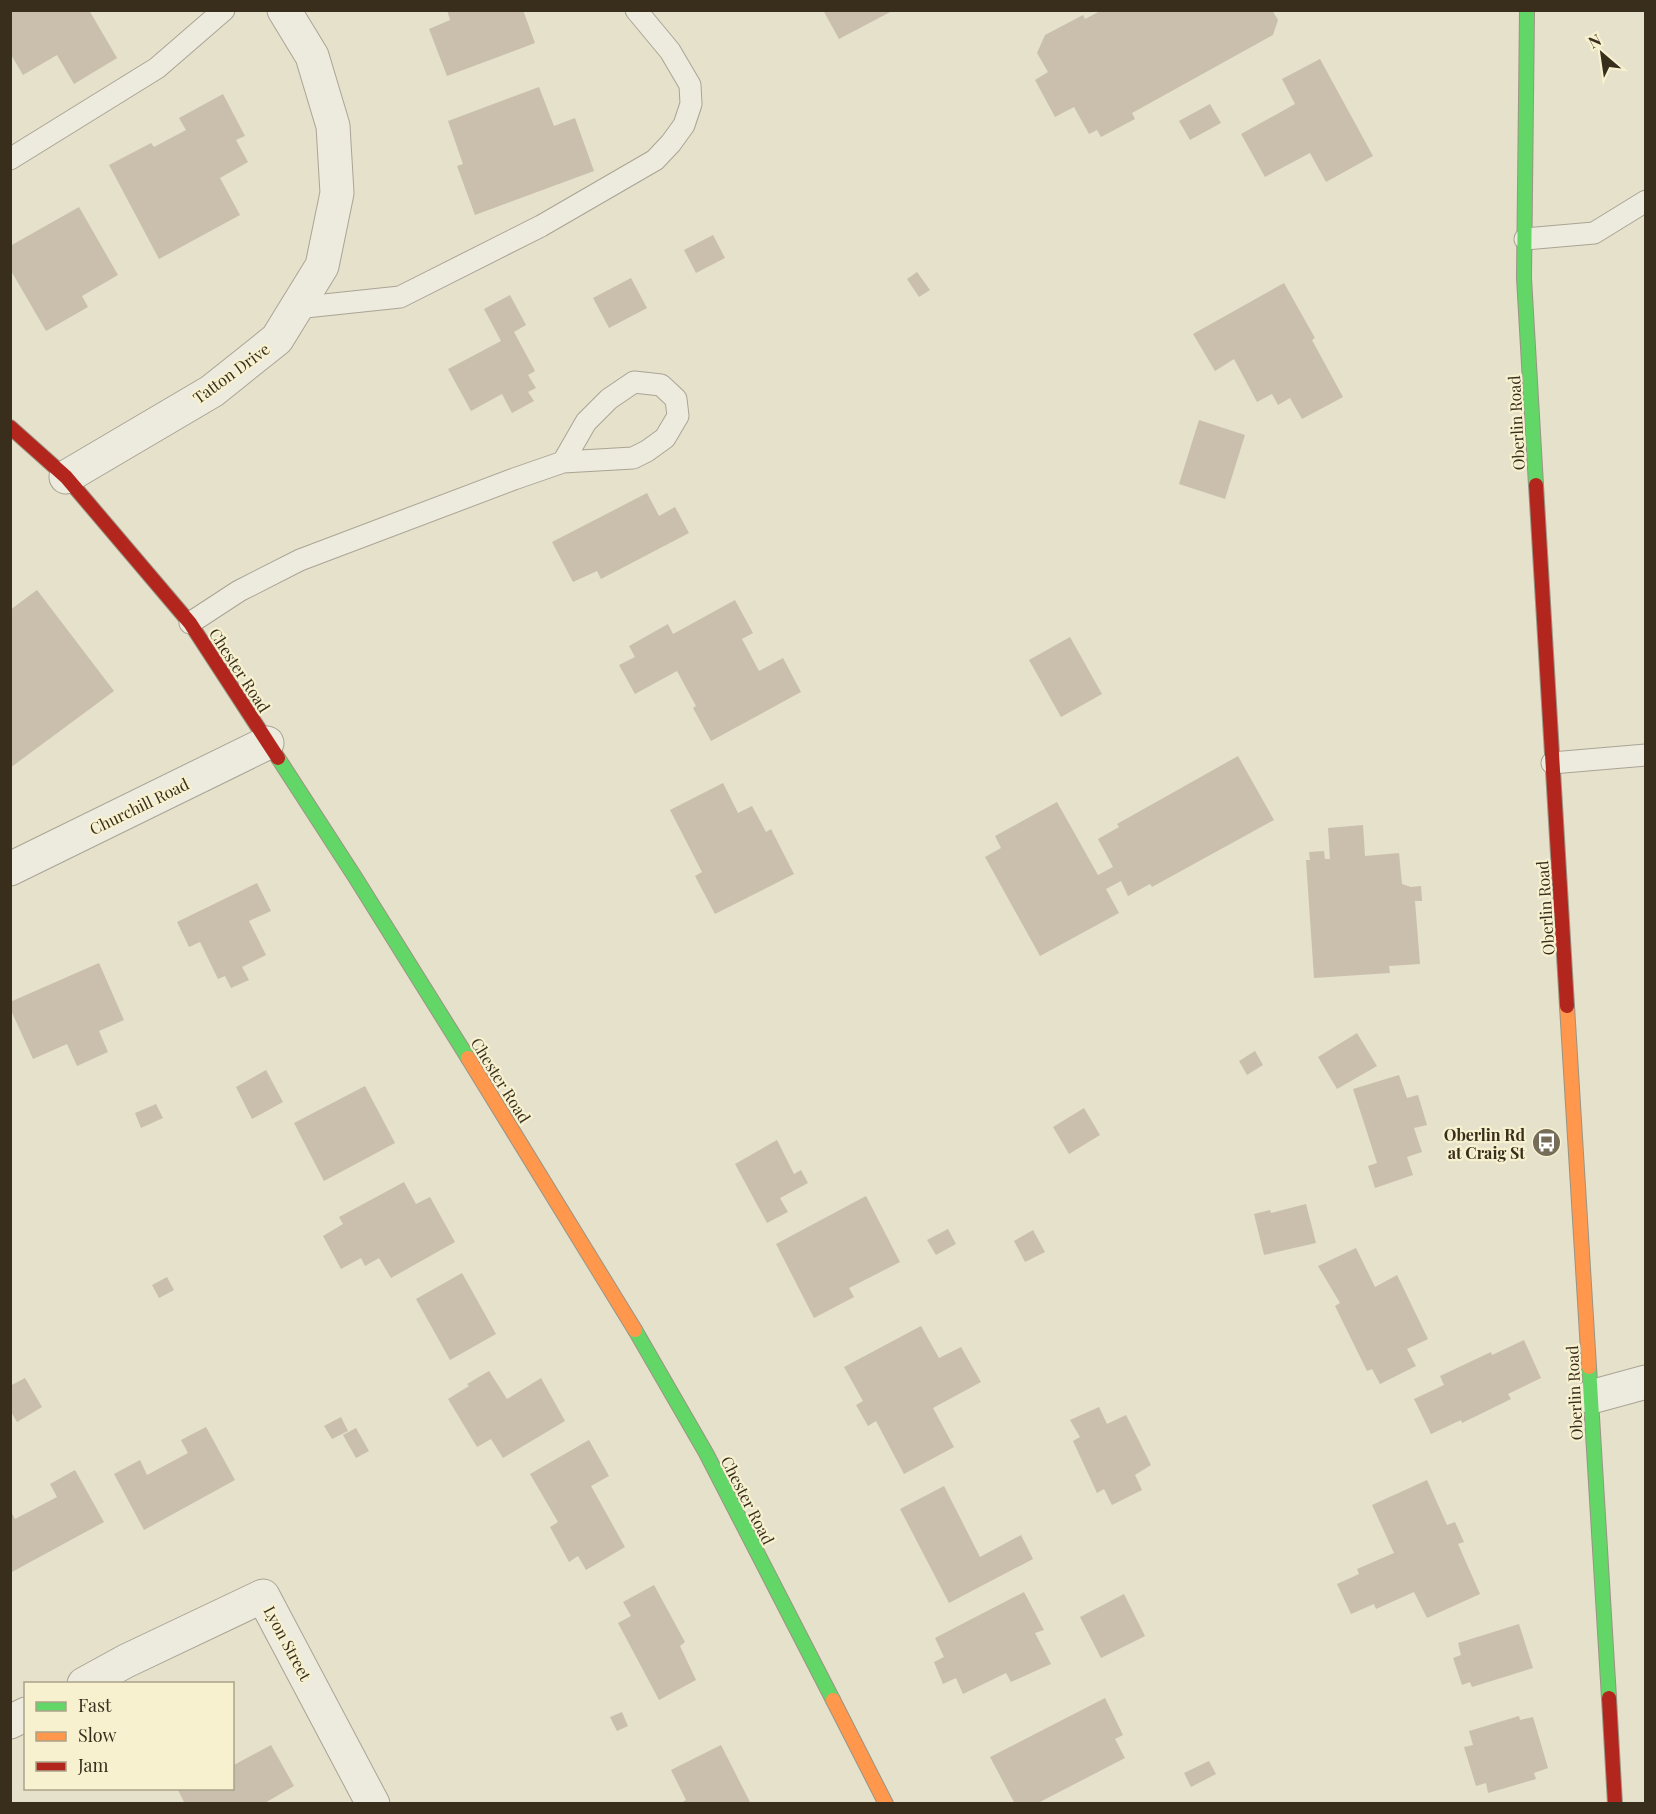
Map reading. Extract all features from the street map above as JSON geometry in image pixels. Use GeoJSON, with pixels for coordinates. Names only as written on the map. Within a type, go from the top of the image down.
{"type":"FeatureCollection","features":[{"type":"Feature","properties":{"kind":"main road","name":"Oberlin Road"},"geometry":{"type":"LineString","coordinates":[[1527,10],[1524,278],[1615,1803]]}},
{"type":"Feature","properties":{"kind":"main road","name":"Chester Road"},"geometry":{"type":"LineString","coordinates":[[10,427],[66,477],[190,623],[361,887],[658,1367],[706,1453],[886,1803]]}},
{"type":"Feature","properties":{"kind":"street","name":"Tatton Drive"},"geometry":{"type":"LineString","coordinates":[[66,477],[212,391],[276,339],[322,266],[337,193],[333,126],[312,56],[284,10]]}},
{"type":"Feature","properties":{"kind":"street","name":"Churchill Road"},"geometry":{"type":"LineString","coordinates":[[10,869],[267,743]]}},
{"type":"Feature","properties":{"kind":"street"},"geometry":{"type":"LineString","coordinates":[[1591,1397],[1646,1382]]}},
{"type":"Feature","properties":{"kind":"street","name":"Lyon Street"},"geometry":{"type":"LineString","coordinates":[[86,1682],[263,1596],[373,1803]]}},
{"type":"Feature","properties":{"kind":"street"},"geometry":{"type":"LineString","coordinates":[[10,1722],[24,1715]]}},
{"type":"Feature","properties":{"kind":"lane"},"geometry":{"type":"LineString","coordinates":[[10,159],[157,68],[224,10]]}},
{"type":"Feature","properties":{"kind":"lane"},"geometry":{"type":"LineString","coordinates":[[296,308],[400,297],[541,226],[655,160],[684,125],[691,104],[690,85],[670,51],[636,10]]}},
{"type":"Feature","properties":{"kind":"lane"},"geometry":{"type":"LineString","coordinates":[[1525,239],[1594,233],[1646,201]]}},
{"type":"Feature","properties":{"kind":"lane"},"geometry":{"type":"LineString","coordinates":[[190,623],[239,591],[300,560],[563,462],[633,458],[665,438],[678,416],[676,399],[661,386],[633,382],[609,399],[586,422],[563,462]]}},
{"type":"Feature","properties":{"kind":"lane"},"geometry":{"type":"LineString","coordinates":[[1552,763],[1646,755]]}},
{"type":"Feature","properties":{"kind":"building"},"geometry":{"type":"Polygon","coordinates":[[[10,10],[89,10],[117,58],[74,84],[57,55],[23,75],[10,53],[10,10]]]}},
{"type":"Feature","properties":{"kind":"building"},"geometry":{"type":"Polygon","coordinates":[[[447,10],[523,10],[535,43],[447,76],[429,29],[450,20],[447,10]]]}},
{"type":"Feature","properties":{"kind":"building"},"geometry":{"type":"Polygon","coordinates":[[[823,10],[894,10],[839,39],[823,10]]]}},
{"type":"Feature","properties":{"kind":"building"},"geometry":{"type":"Polygon","coordinates":[[[1102,10],[1272,10],[1278,20],[1273,35],[1132,113],[1135,119],[1101,137],[1097,130],[1089,134],[1074,107],[1055,117],[1035,80],[1048,72],[1037,53],[1045,35],[1083,15],[1085,19],[1102,10]]]}},
{"type":"Feature","properties":{"kind":"building"},"geometry":{"type":"Polygon","coordinates":[[[1320,59],[1373,156],[1326,182],[1310,153],[1265,177],[1241,134],[1295,104],[1282,79],[1320,59]]]}},
{"type":"Feature","properties":{"kind":"building"},"geometry":{"type":"Polygon","coordinates":[[[539,87],[554,126],[575,118],[594,171],[475,215],[457,166],[463,164],[448,121],[539,87]]]}},
{"type":"Feature","properties":{"kind":"building"},"geometry":{"type":"Polygon","coordinates":[[[223,94],[245,136],[236,140],[248,162],[220,178],[240,215],[159,259],[109,165],[151,143],[154,147],[186,130],[179,118],[223,94]]]}},
{"type":"Feature","properties":{"kind":"building"},"geometry":{"type":"Polygon","coordinates":[[[1210,104],[1221,123],[1190,140],[1179,121],[1210,104]]]}},
{"type":"Feature","properties":{"kind":"building"},"geometry":{"type":"Polygon","coordinates":[[[79,207],[118,275],[82,296],[88,307],[46,331],[10,269],[10,246],[79,207]]]}},
{"type":"Feature","properties":{"kind":"building"},"geometry":{"type":"Polygon","coordinates":[[[713,235],[725,258],[696,273],[684,250],[713,235]]]}},
{"type":"Feature","properties":{"kind":"building"},"geometry":{"type":"Polygon","coordinates":[[[917,272],[930,290],[919,297],[907,279],[917,272]]]}},
{"type":"Feature","properties":{"kind":"building"},"geometry":{"type":"Polygon","coordinates":[[[631,278],[647,308],[609,328],[593,298],[631,278]]]}},
{"type":"Feature","properties":{"kind":"building"},"geometry":{"type":"Polygon","coordinates":[[[1284,283],[1315,338],[1312,340],[1343,397],[1302,419],[1290,398],[1278,405],[1272,394],[1257,402],[1234,359],[1215,371],[1193,334],[1284,283]]]}},
{"type":"Feature","properties":{"kind":"building"},"geometry":{"type":"Polygon","coordinates":[[[510,295],[526,325],[514,332],[535,371],[528,375],[536,388],[528,392],[534,401],[512,413],[502,394],[471,411],[448,369],[501,341],[484,309],[510,295]]]}},
{"type":"Feature","properties":{"kind":"building"},"geometry":{"type":"Polygon","coordinates":[[[1199,420],[1245,435],[1225,499],[1179,484],[1199,420]]]}},
{"type":"Feature","properties":{"kind":"building"},"geometry":{"type":"Polygon","coordinates":[[[647,493],[659,516],[675,507],[689,533],[601,579],[597,571],[573,582],[552,542],[647,493]]]}},
{"type":"Feature","properties":{"kind":"building"},"geometry":{"type":"Polygon","coordinates":[[[37,590],[114,691],[10,768],[10,610],[37,590]]]}},
{"type":"Feature","properties":{"kind":"building"},"geometry":{"type":"Polygon","coordinates":[[[735,600],[753,633],[742,639],[759,671],[783,658],[801,692],[711,741],[677,671],[635,694],[619,665],[635,657],[629,646],[668,624],[673,634],[735,600]]]}},
{"type":"Feature","properties":{"kind":"building"},"geometry":{"type":"Polygon","coordinates":[[[1070,637],[1102,694],[1061,717],[1029,660],[1070,637]]]}},
{"type":"Feature","properties":{"kind":"building"},"geometry":{"type":"Polygon","coordinates":[[[1238,756],[1274,820],[1152,887],[1150,884],[1128,896],[1121,881],[1106,889],[1119,913],[1040,956],[985,857],[1001,848],[995,836],[1057,802],[1098,875],[1113,867],[1098,839],[1119,827],[1117,824],[1238,756]]]}},
{"type":"Feature","properties":{"kind":"building"},"geometry":{"type":"Polygon","coordinates":[[[723,783],[738,813],[752,806],[766,832],[771,829],[794,874],[715,914],[695,876],[702,872],[670,810],[723,783]]]}},
{"type":"Feature","properties":{"kind":"building"},"geometry":{"type":"Polygon","coordinates":[[[1363,825],[1365,856],[1399,853],[1402,884],[1411,887],[1421,886],[1422,901],[1415,901],[1420,964],[1389,966],[1390,973],[1314,978],[1306,860],[1310,860],[1309,852],[1324,851],[1325,859],[1330,859],[1328,828],[1363,825]]]}},
{"type":"Feature","properties":{"kind":"building"},"geometry":{"type":"Polygon","coordinates":[[[257,883],[271,911],[249,921],[266,955],[242,967],[249,980],[231,988],[225,976],[218,979],[200,942],[189,947],[177,922],[257,883]]]}},
{"type":"Feature","properties":{"kind":"building"},"geometry":{"type":"Polygon","coordinates":[[[99,963],[124,1020],[99,1031],[108,1052],[77,1066],[67,1044],[33,1059],[10,1008],[10,1002],[99,963]]]}},
{"type":"Feature","properties":{"kind":"building"},"geometry":{"type":"Polygon","coordinates":[[[1357,1033],[1377,1066],[1337,1089],[1318,1057],[1357,1033]]]}},
{"type":"Feature","properties":{"kind":"building"},"geometry":{"type":"Polygon","coordinates":[[[1255,1051],[1263,1065],[1247,1075],[1239,1061],[1255,1051]]]}},
{"type":"Feature","properties":{"kind":"building"},"geometry":{"type":"Polygon","coordinates":[[[266,1070],[283,1102],[252,1119],[236,1087],[266,1070]]]}},
{"type":"Feature","properties":{"kind":"building"},"geometry":{"type":"Polygon","coordinates":[[[1399,1075],[1407,1098],[1418,1095],[1427,1125],[1414,1128],[1422,1152],[1407,1157],[1413,1175],[1375,1188],[1368,1166],[1377,1163],[1353,1089],[1399,1075]]]}},
{"type":"Feature","properties":{"kind":"building"},"geometry":{"type":"Polygon","coordinates":[[[365,1086],[395,1143],[324,1181],[294,1123],[365,1086]]]}},
{"type":"Feature","properties":{"kind":"building"},"geometry":{"type":"Polygon","coordinates":[[[156,1104],[163,1118],[141,1128],[135,1113],[156,1104]]]}},
{"type":"Feature","properties":{"kind":"building"},"geometry":{"type":"Polygon","coordinates":[[[1084,1108],[1100,1135],[1069,1154],[1053,1127],[1084,1108]]]}},
{"type":"Feature","properties":{"kind":"building"},"geometry":{"type":"Polygon","coordinates":[[[777,1140],[794,1174],[801,1170],[808,1183],[780,1198],[788,1212],[767,1223],[735,1164],[777,1140]]]}},
{"type":"Feature","properties":{"kind":"building"},"geometry":{"type":"Polygon","coordinates":[[[404,1182],[416,1204],[430,1197],[455,1242],[391,1278],[379,1258],[365,1266],[361,1258],[341,1269],[323,1236],[343,1224],[339,1217],[404,1182]]]}},
{"type":"Feature","properties":{"kind":"building"},"geometry":{"type":"Polygon","coordinates":[[[866,1196],[900,1262],[849,1288],[854,1297],[814,1318],[776,1244],[866,1196]]]}},
{"type":"Feature","properties":{"kind":"building"},"geometry":{"type":"Polygon","coordinates":[[[1306,1204],[1316,1243],[1264,1255],[1254,1214],[1270,1210],[1271,1213],[1306,1204]]]}},
{"type":"Feature","properties":{"kind":"building"},"geometry":{"type":"Polygon","coordinates":[[[948,1229],[956,1244],[936,1255],[927,1240],[948,1229]]]}},
{"type":"Feature","properties":{"kind":"building"},"geometry":{"type":"Polygon","coordinates":[[[1033,1230],[1045,1252],[1025,1262],[1014,1241],[1033,1230]]]}},
{"type":"Feature","properties":{"kind":"building"},"geometry":{"type":"Polygon","coordinates":[[[1356,1248],[1375,1287],[1397,1275],[1428,1339],[1407,1349],[1416,1366],[1380,1384],[1372,1369],[1367,1371],[1335,1306],[1340,1303],[1318,1266],[1356,1248]]]}},
{"type":"Feature","properties":{"kind":"building"},"geometry":{"type":"Polygon","coordinates":[[[462,1273],[496,1334],[450,1360],[416,1299],[462,1273]]]}},
{"type":"Feature","properties":{"kind":"building"},"geometry":{"type":"Polygon","coordinates":[[[167,1277],[174,1290],[159,1298],[152,1285],[167,1277]]]}},
{"type":"Feature","properties":{"kind":"building"},"geometry":{"type":"Polygon","coordinates":[[[921,1326],[939,1358],[961,1347],[981,1382],[933,1408],[954,1447],[904,1474],[876,1421],[868,1426],[856,1405],[863,1401],[844,1367],[921,1326]]]}},
{"type":"Feature","properties":{"kind":"building"},"geometry":{"type":"Polygon","coordinates":[[[1524,1340],[1541,1378],[1508,1394],[1511,1399],[1462,1423],[1461,1420],[1431,1434],[1414,1399],[1444,1385],[1440,1376],[1491,1352],[1492,1355],[1524,1340]]]}},
{"type":"Feature","properties":{"kind":"building"},"geometry":{"type":"Polygon","coordinates":[[[489,1371],[507,1399],[541,1378],[565,1421],[503,1458],[491,1439],[477,1447],[448,1399],[489,1371]]]}},
{"type":"Feature","properties":{"kind":"building"},"geometry":{"type":"Polygon","coordinates":[[[25,1378],[42,1407],[17,1422],[10,1410],[10,1386],[25,1378]]]}},
{"type":"Feature","properties":{"kind":"building"},"geometry":{"type":"Polygon","coordinates":[[[1099,1407],[1107,1424],[1126,1415],[1151,1465],[1135,1475],[1142,1490],[1112,1505],[1104,1489],[1097,1493],[1073,1441],[1080,1437],[1070,1420],[1099,1407]]]}},
{"type":"Feature","properties":{"kind":"building"},"geometry":{"type":"Polygon","coordinates":[[[341,1417],[348,1431],[332,1439],[324,1426],[341,1417]]]}},
{"type":"Feature","properties":{"kind":"building"},"geometry":{"type":"Polygon","coordinates":[[[206,1427],[235,1480],[144,1530],[114,1474],[140,1460],[147,1475],[188,1453],[181,1440],[206,1427]]]}},
{"type":"Feature","properties":{"kind":"building"},"geometry":{"type":"Polygon","coordinates":[[[356,1428],[369,1451],[356,1458],[343,1435],[356,1428]]]}},
{"type":"Feature","properties":{"kind":"building"},"geometry":{"type":"Polygon","coordinates":[[[589,1440],[609,1476],[591,1486],[625,1547],[586,1570],[578,1556],[569,1562],[550,1527],[558,1522],[530,1474],[589,1440]]]}},
{"type":"Feature","properties":{"kind":"building"},"geometry":{"type":"Polygon","coordinates":[[[75,1470],[104,1522],[10,1573],[10,1510],[15,1519],[57,1497],[50,1484],[75,1470]]]}},
{"type":"Feature","properties":{"kind":"building"},"geometry":{"type":"Polygon","coordinates":[[[1427,1480],[1447,1525],[1455,1522],[1464,1542],[1458,1544],[1480,1594],[1427,1618],[1414,1592],[1376,1609],[1374,1604],[1351,1614],[1337,1584],[1359,1574],[1357,1569],[1394,1553],[1372,1505],[1427,1480]]]}},
{"type":"Feature","properties":{"kind":"building"},"geometry":{"type":"Polygon","coordinates":[[[944,1486],[980,1557],[1021,1535],[1033,1559],[949,1603],[900,1509],[944,1486]]]}},
{"type":"Feature","properties":{"kind":"building"},"geometry":{"type":"Polygon","coordinates":[[[654,1585],[685,1642],[680,1646],[696,1680],[659,1700],[618,1623],[631,1616],[623,1602],[654,1585]]]}},
{"type":"Feature","properties":{"kind":"building"},"geometry":{"type":"Polygon","coordinates":[[[1024,1592],[1044,1630],[1035,1633],[1051,1664],[1011,1682],[1006,1673],[963,1694],[956,1678],[943,1684],[934,1662],[944,1657],[935,1638],[1024,1592]]]}},
{"type":"Feature","properties":{"kind":"building"},"geometry":{"type":"Polygon","coordinates":[[[1124,1594],[1145,1636],[1101,1658],[1080,1617],[1124,1594]]]}},
{"type":"Feature","properties":{"kind":"building"},"geometry":{"type":"Polygon","coordinates":[[[1519,1624],[1533,1668],[1472,1687],[1470,1682],[1462,1685],[1453,1658],[1461,1655],[1458,1643],[1519,1624]]]}},
{"type":"Feature","properties":{"kind":"building"},"geometry":{"type":"Polygon","coordinates":[[[1105,1698],[1123,1735],[1115,1739],[1125,1758],[1036,1804],[1015,1804],[990,1757],[1105,1698]]]}},
{"type":"Feature","properties":{"kind":"building"},"geometry":{"type":"Polygon","coordinates":[[[622,1712],[628,1726],[617,1731],[610,1717],[622,1712]]]}},
{"type":"Feature","properties":{"kind":"building"},"geometry":{"type":"Polygon","coordinates":[[[1519,1716],[1520,1720],[1533,1717],[1548,1768],[1534,1773],[1536,1779],[1488,1793],[1486,1783],[1476,1786],[1464,1747],[1473,1745],[1469,1731],[1519,1716]]]}},
{"type":"Feature","properties":{"kind":"building"},"geometry":{"type":"Polygon","coordinates":[[[271,1745],[294,1786],[263,1804],[185,1804],[178,1790],[234,1790],[234,1765],[271,1745]]]}},
{"type":"Feature","properties":{"kind":"building"},"geometry":{"type":"Polygon","coordinates":[[[721,1745],[751,1804],[679,1804],[686,1800],[671,1770],[721,1745]]]}},
{"type":"Feature","properties":{"kind":"building"},"geometry":{"type":"Polygon","coordinates":[[[1209,1761],[1216,1774],[1191,1787],[1184,1773],[1209,1761]]]}},
{"type":"Feature","properties":{"kind":"traffic: fast"},"geometry":{"type":"LineString","coordinates":[[1527,10],[1524,278],[1536,485]]}},
{"type":"Feature","properties":{"kind":"traffic: fast"},"geometry":{"type":"LineString","coordinates":[[278,758],[468,1058]]}},
{"type":"Feature","properties":{"kind":"traffic: fast"},"geometry":{"type":"LineString","coordinates":[[635,1330],[706,1453],[833,1700]]}},
{"type":"Feature","properties":{"kind":"traffic: fast"},"geometry":{"type":"LineString","coordinates":[[1589,1367],[1609,1698]]}},
{"type":"Feature","properties":{"kind":"traffic: slow"},"geometry":{"type":"LineString","coordinates":[[1567,1006],[1589,1367]]}},
{"type":"Feature","properties":{"kind":"traffic: slow"},"geometry":{"type":"LineString","coordinates":[[468,1058],[635,1330]]}},
{"type":"Feature","properties":{"kind":"traffic: slow"},"geometry":{"type":"LineString","coordinates":[[833,1700],[886,1804]]}},
{"type":"Feature","properties":{"kind":"traffic: jam"},"geometry":{"type":"LineString","coordinates":[[10,427],[66,477],[190,623],[278,758]]}},
{"type":"Feature","properties":{"kind":"traffic: jam"},"geometry":{"type":"LineString","coordinates":[[1536,485],[1567,1006]]}},
{"type":"Feature","properties":{"kind":"traffic: jam"},"geometry":{"type":"LineString","coordinates":[[1609,1698],[1615,1804]]}},
{"type":"Feature","properties":{"kind":"place","name":"Oberlin Rd at Craig St"},"geometry":{"type":"Point","coordinates":[1546,1143]}}]}
